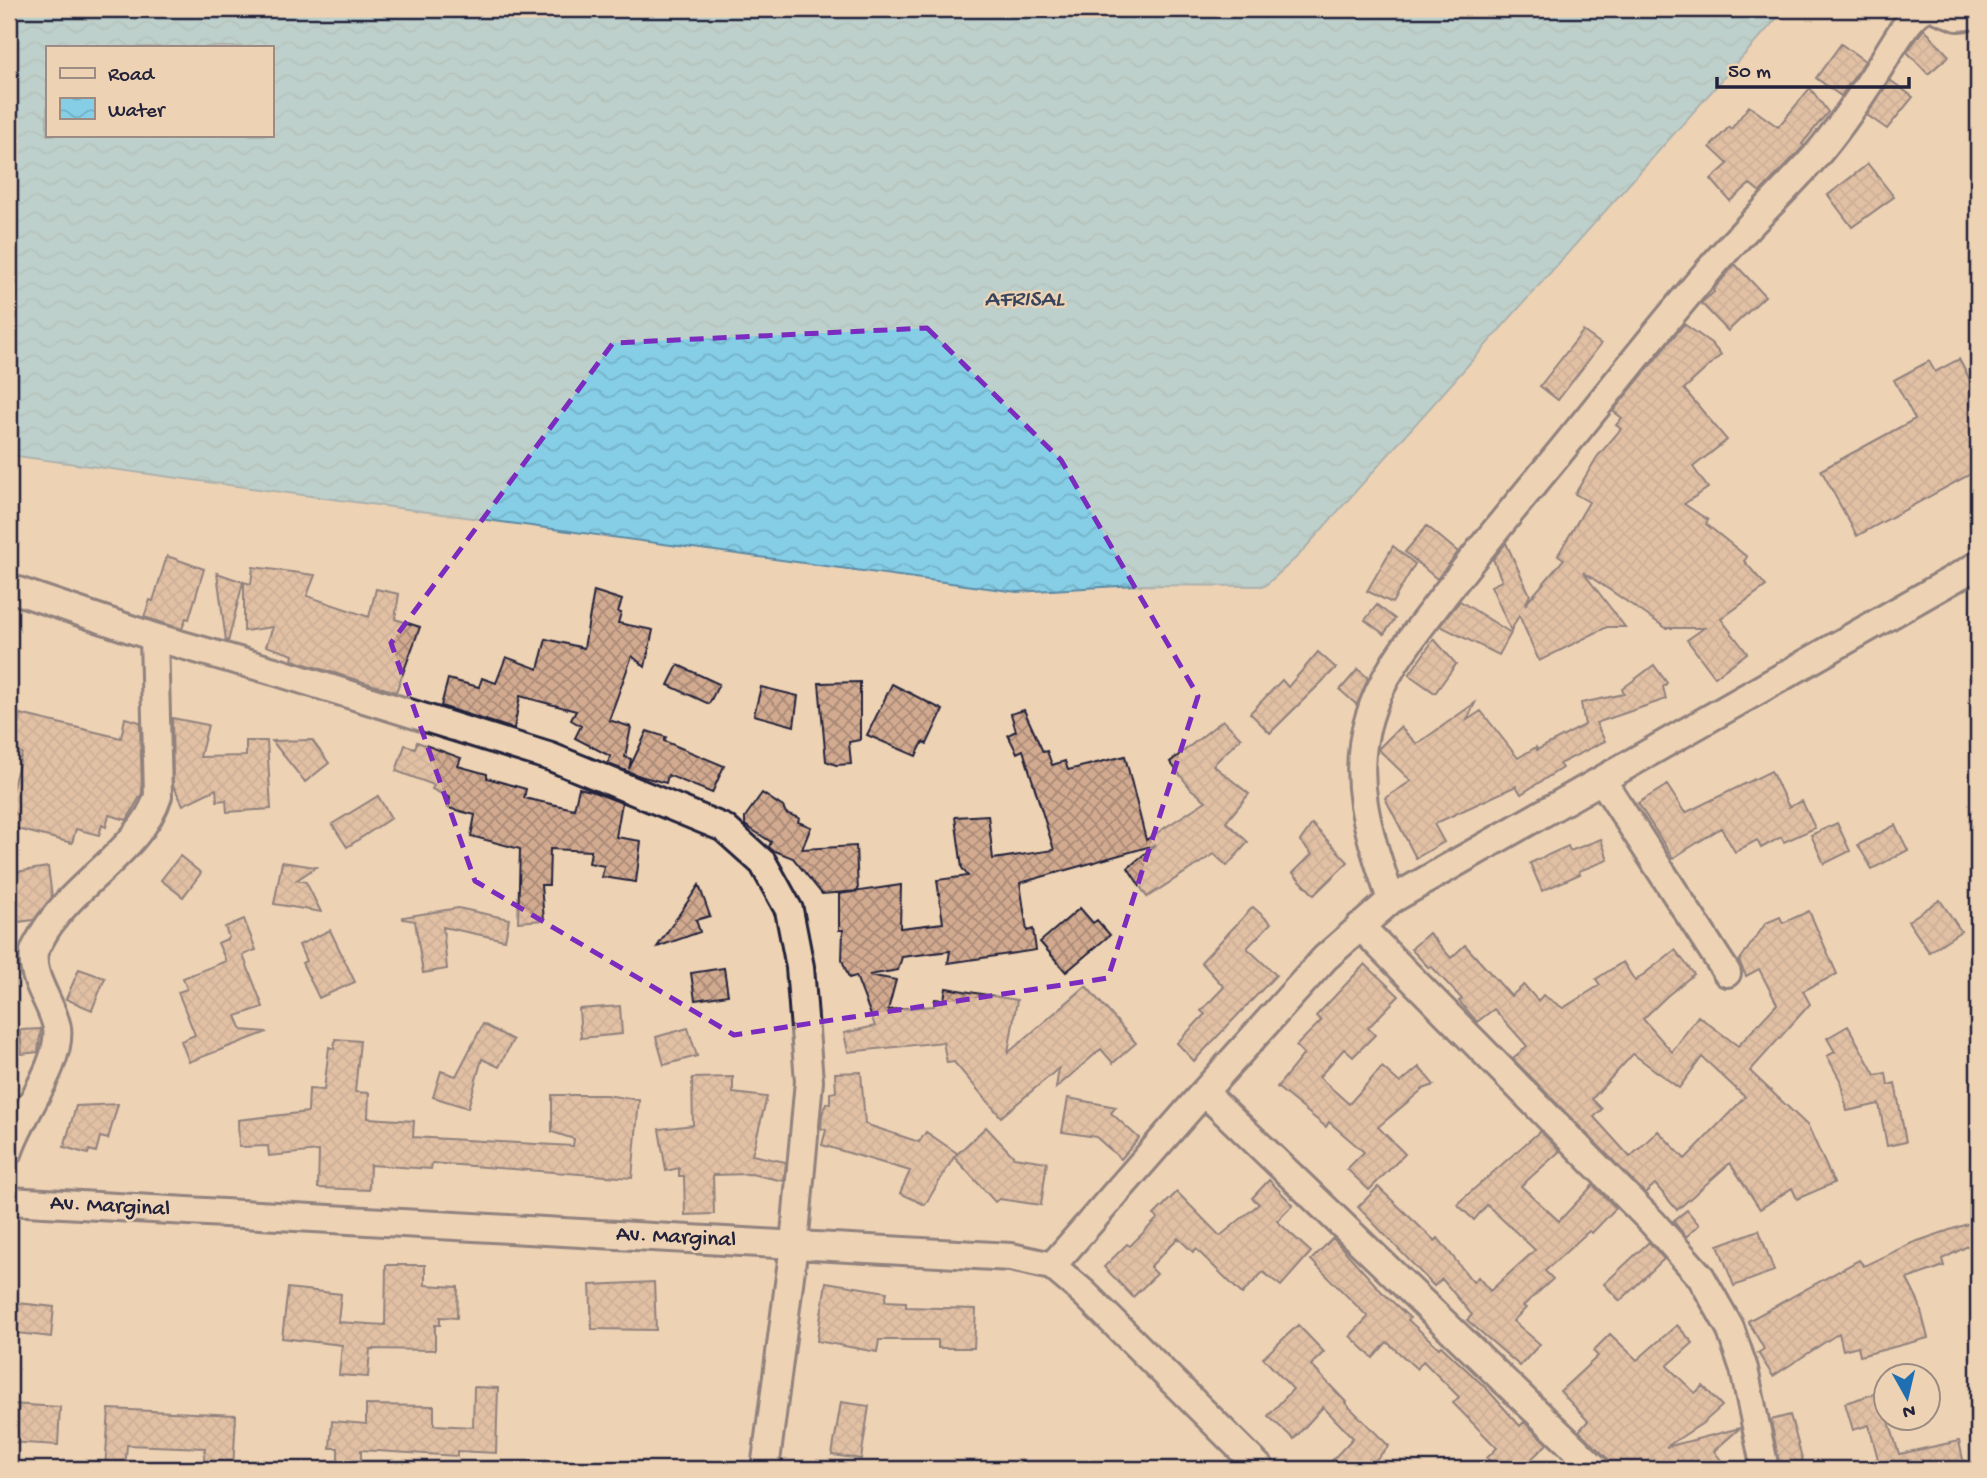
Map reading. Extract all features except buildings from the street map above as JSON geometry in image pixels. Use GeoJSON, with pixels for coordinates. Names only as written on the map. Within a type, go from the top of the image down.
{"type":"FeatureCollection","features":[{"type":"Feature","properties":{"kind":"street"},"geometry":{"type":"LineString","coordinates":[[1391,900],[1365,819],[1360,771],[1368,719],[1383,684],[1404,648],[1477,552],[1599,407],[1707,271],[1815,157],[1874,76],[1903,30],[1918,11],[1924,9]]}},
{"type":"Feature","properties":{"kind":"street"},"geometry":{"type":"LineString","coordinates":[[1937,9],[1957,18],[1978,15]]}},
{"type":"Feature","properties":{"kind":"street"},"geometry":{"type":"LineString","coordinates":[[1052,1266],[1203,1092],[1325,958],[1391,900],[1978,565]]}},
{"type":"Feature","properties":{"kind":"street"},"geometry":{"type":"LineString","coordinates":[[9,588],[154,637],[551,757],[724,828],[763,863],[789,909],[806,1017],[809,1081],[794,1245],[765,1469]]}},
{"type":"Feature","properties":{"kind":"street"},"geometry":{"type":"LineString","coordinates":[[9,1150],[32,1098],[55,1056],[57,1029],[37,974],[34,952],[51,920],[130,840],[154,810],[158,796],[154,637]]}},
{"type":"Feature","properties":{"kind":"street"},"geometry":{"type":"LineString","coordinates":[[1602,780],[1727,973]]}},
{"type":"Feature","properties":{"kind":"street"},"geometry":{"type":"LineString","coordinates":[[1360,926],[1652,1222],[1701,1278],[1730,1328],[1744,1369],[1765,1469]]}},
{"type":"Feature","properties":{"kind":"street"},"geometry":{"type":"LineString","coordinates":[[1203,1092],[1596,1469]]}},
{"type":"Feature","properties":{"kind":"street","name":"Av. Marginal"},"geometry":{"type":"LineString","coordinates":[[9,1201],[1011,1257],[1052,1266],[1084,1293],[1261,1469]]}},
{"type":"Feature","properties":{"kind":"highlighted area"},"geometry":{"type":"Polygon","coordinates":[[[927,328],[1061,460],[1198,696],[1108,978],[734,1035],[475,881],[391,643],[613,343],[927,328]]]}},
{"type":"Feature","properties":{"kind":"water","name":"AFRISAL"},"geometry":{"type":"Polygon","coordinates":[[[9,9],[1785,9],[1298,556],[1265,586],[1136,585],[1017,592],[9,455],[9,9]]]}}]}
